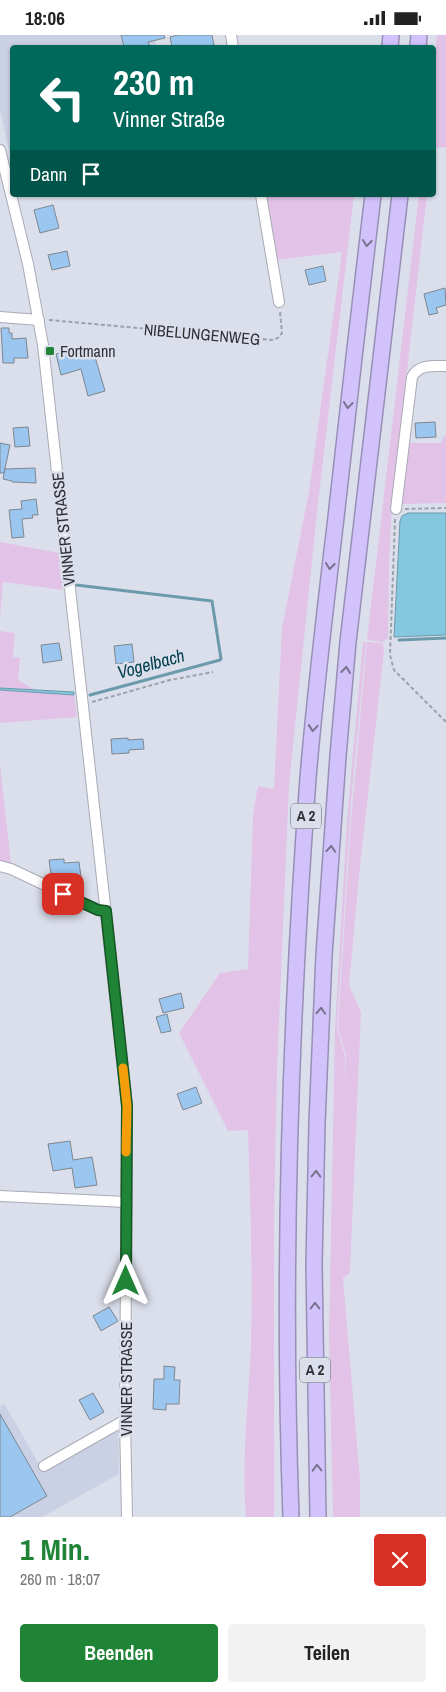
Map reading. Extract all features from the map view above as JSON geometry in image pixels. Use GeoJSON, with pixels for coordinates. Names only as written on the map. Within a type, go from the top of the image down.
{"type":"FeatureCollection","features":[{"type":"Feature","properties":{"kind":"highway","name":"A 2"},"geometry":{"type":"LineString","coordinates":[[291,1517],[288,1254],[292,1057],[301,888],[319,662],[373,197]]}},
{"type":"Feature","properties":{"kind":"highway","name":"A 2"},"geometry":{"type":"LineString","coordinates":[[318,1517],[314,1264],[317,1123],[324,955],[336,774],[348,642],[400,197]]}},
{"type":"Feature","properties":{"kind":"street","name":"VINNER STRASSE"},"geometry":{"type":"LineString","coordinates":[[0,150],[10,191]]}},
{"type":"Feature","properties":{"kind":"street","name":"VINNER STRASSE"},"geometry":{"type":"LineString","coordinates":[[12,197],[39,320],[49,392],[127,1106],[122,1422],[127,1517]]}},
{"type":"Feature","properties":{"kind":"street"},"geometry":{"type":"LineString","coordinates":[[261,197],[279,302]]}},
{"type":"Feature","properties":{"kind":"street"},"geometry":{"type":"LineString","coordinates":[[0,317],[39,320]]}},
{"type":"Feature","properties":{"kind":"street"},"geometry":{"type":"LineString","coordinates":[[396,509],[410,381],[414,373],[424,367],[446,366]]}},
{"type":"Feature","properties":{"kind":"street"},"geometry":{"type":"LineString","coordinates":[[0,866],[11,869],[98,910],[106,911]]}},
{"type":"Feature","properties":{"kind":"street"},"geometry":{"type":"LineString","coordinates":[[0,1196],[126,1202]]}},
{"type":"Feature","properties":{"kind":"street"},"geometry":{"type":"LineString","coordinates":[[44,1467],[122,1422]]}},
{"type":"Feature","properties":{"kind":"path","name":"NIBELUNGENWEG"},"geometry":{"type":"LineString","coordinates":[[39,320],[272,340],[278,338],[282,333],[279,302]]}},
{"type":"Feature","properties":{"kind":"path"},"geometry":{"type":"LineString","coordinates":[[446,508],[396,509],[390,637],[391,663],[394,670],[446,722]]}},
{"type":"Feature","properties":{"kind":"path"},"geometry":{"type":"LineString","coordinates":[[82,705],[213,671]]}},
{"type":"Feature","properties":{"kind":"shaded area"},"geometry":{"type":"Polygon","coordinates":[[[0,35],[154,35],[156,45],[10,45],[10,154],[0,111],[0,35]]]}},
{"type":"Feature","properties":{"kind":"shaded area"},"geometry":{"type":"Polygon","coordinates":[[[437,35],[446,35],[446,147],[436,148],[437,35]]]}},
{"type":"Feature","properties":{"kind":"shaded area"},"geometry":{"type":"Polygon","coordinates":[[[265,197],[354,197],[317,512],[289,785],[277,1069],[274,1222],[274,1517],[246,1517],[244,1473],[252,1316],[248,1130],[228,1131],[179,1033],[220,973],[248,969],[253,815],[258,786],[274,789],[282,628],[309,492],[342,252],[275,260],[265,197]]]}},
{"type":"Feature","properties":{"kind":"shaded area"},"geometry":{"type":"Polygon","coordinates":[[[419,197],[427,197],[392,503],[388,638],[383,642],[367,640],[419,197]]]}},
{"type":"Feature","properties":{"kind":"shaded area"},"geometry":{"type":"Polygon","coordinates":[[[444,436],[446,436],[446,503],[401,504],[408,443],[441,443],[444,436]]]}},
{"type":"Feature","properties":{"kind":"shaded area"},"geometry":{"type":"Polygon","coordinates":[[[0,542],[59,553],[63,590],[3,582],[0,618],[0,542]]]}},
{"type":"Feature","properties":{"kind":"shaded area"},"geometry":{"type":"Polygon","coordinates":[[[0,631],[15,633],[13,657],[20,658],[18,680],[35,690],[0,688],[0,631]]]}},
{"type":"Feature","properties":{"kind":"shaded area"},"geometry":{"type":"Polygon","coordinates":[[[363,642],[366,642],[351,802],[337,1028],[345,1056],[345,1086],[346,1055],[338,1028],[351,821],[367,642],[383,643],[384,651],[349,985],[361,1012],[350,1273],[343,1278],[360,1480],[360,1517],[333,1517],[329,1333],[335,1030],[347,820],[363,642]]]}},
{"type":"Feature","properties":{"kind":"shaded area"},"geometry":{"type":"Polygon","coordinates":[[[0,690],[74,695],[77,717],[0,723],[0,690]]]}},
{"type":"Feature","properties":{"kind":"shaded area"},"geometry":{"type":"Polygon","coordinates":[[[0,764],[11,864],[0,861],[0,764]]]}},
{"type":"Feature","properties":{"kind":"shaded area"},"geometry":{"type":"Polygon","coordinates":[[[4,1403],[43,1471],[118,1428],[119,1474],[42,1517],[0,1517],[0,1406],[4,1403]]]}},
{"type":"Feature","properties":{"kind":"water"},"geometry":{"type":"Polygon","coordinates":[[[408,513],[446,513],[446,635],[394,637],[400,521],[402,516],[408,513]]]}},
{"type":"Feature","properties":{"kind":"water"},"geometry":{"type":"Polygon","coordinates":[[[0,688],[74,692],[74,695],[0,690],[0,688]]]}},
{"type":"Feature","properties":{"kind":"building"},"geometry":{"type":"Polygon","coordinates":[[[121,35],[164,35],[165,38],[148,42],[149,45],[124,45],[121,35]]]}},
{"type":"Feature","properties":{"kind":"building"},"geometry":{"type":"Polygon","coordinates":[[[178,35],[212,35],[214,45],[172,45],[170,37],[178,35]]]}},
{"type":"Feature","properties":{"kind":"building"},"geometry":{"type":"Polygon","coordinates":[[[53,205],[59,228],[40,233],[34,210],[53,205]]]}},
{"type":"Feature","properties":{"kind":"building"},"geometry":{"type":"Polygon","coordinates":[[[67,251],[70,266],[52,270],[48,255],[67,251]]]}},
{"type":"Feature","properties":{"kind":"building"},"geometry":{"type":"Polygon","coordinates":[[[323,266],[326,281],[309,285],[305,270],[323,266]]]}},
{"type":"Feature","properties":{"kind":"building"},"geometry":{"type":"Polygon","coordinates":[[[445,288],[446,305],[436,308],[438,313],[429,315],[424,294],[445,288]]]}},
{"type":"Feature","properties":{"kind":"building"},"geometry":{"type":"Polygon","coordinates":[[[1,328],[9,328],[9,333],[12,333],[12,339],[26,338],[28,358],[14,358],[14,363],[3,363],[1,328]]]}},
{"type":"Feature","properties":{"kind":"building"},"geometry":{"type":"Polygon","coordinates":[[[75,349],[77,355],[93,350],[105,391],[88,396],[81,369],[61,375],[56,354],[75,349]]]}},
{"type":"Feature","properties":{"kind":"building"},"geometry":{"type":"Polygon","coordinates":[[[435,422],[436,437],[416,438],[415,423],[435,422]]]}},
{"type":"Feature","properties":{"kind":"building"},"geometry":{"type":"Polygon","coordinates":[[[28,427],[30,446],[15,447],[13,428],[28,427]]]}},
{"type":"Feature","properties":{"kind":"building"},"geometry":{"type":"Polygon","coordinates":[[[0,443],[10,445],[4,473],[0,473],[0,443]]]}},
{"type":"Feature","properties":{"kind":"building"},"geometry":{"type":"Polygon","coordinates":[[[35,468],[36,483],[12,482],[3,479],[5,469],[35,468]]]}},
{"type":"Feature","properties":{"kind":"building"},"geometry":{"type":"Polygon","coordinates":[[[36,499],[38,515],[32,515],[33,518],[22,519],[24,537],[12,538],[9,510],[22,509],[21,501],[36,499]]]}},
{"type":"Feature","properties":{"kind":"building"},"geometry":{"type":"Polygon","coordinates":[[[59,643],[62,660],[43,663],[41,645],[59,643]]]}},
{"type":"Feature","properties":{"kind":"building"},"geometry":{"type":"Polygon","coordinates":[[[132,644],[134,662],[116,664],[114,646],[132,644]]]}},
{"type":"Feature","properties":{"kind":"building"},"geometry":{"type":"Polygon","coordinates":[[[128,738],[128,740],[143,739],[144,749],[129,750],[129,753],[112,754],[111,739],[128,738]]]}},
{"type":"Feature","properties":{"kind":"building"},"geometry":{"type":"Polygon","coordinates":[[[64,859],[64,863],[79,862],[81,877],[56,877],[56,874],[51,874],[49,860],[64,859]]]}},
{"type":"Feature","properties":{"kind":"building"},"geometry":{"type":"Polygon","coordinates":[[[181,993],[184,1008],[163,1013],[159,999],[181,993]]]}},
{"type":"Feature","properties":{"kind":"building"},"geometry":{"type":"Polygon","coordinates":[[[167,1014],[171,1031],[161,1033],[156,1017],[167,1014]]]}},
{"type":"Feature","properties":{"kind":"building"},"geometry":{"type":"Polygon","coordinates":[[[196,1087],[202,1103],[183,1110],[177,1094],[196,1087]]]}},
{"type":"Feature","properties":{"kind":"building"},"geometry":{"type":"Polygon","coordinates":[[[70,1141],[73,1160],[92,1157],[97,1185],[75,1188],[72,1168],[53,1171],[48,1144],[70,1141]]]}},
{"type":"Feature","properties":{"kind":"building"},"geometry":{"type":"Polygon","coordinates":[[[109,1307],[118,1321],[101,1331],[93,1316],[109,1307]]]}},
{"type":"Feature","properties":{"kind":"building"},"geometry":{"type":"Polygon","coordinates":[[[164,1366],[175,1367],[174,1380],[180,1380],[179,1404],[166,1404],[166,1410],[153,1409],[154,1379],[164,1379],[164,1366]]]}},
{"type":"Feature","properties":{"kind":"building"},"geometry":{"type":"Polygon","coordinates":[[[93,1393],[104,1412],[90,1420],[79,1400],[93,1393]]]}},
{"type":"Feature","properties":{"kind":"building"},"geometry":{"type":"Polygon","coordinates":[[[0,1414],[47,1496],[10,1517],[0,1517],[0,1414]]]}},
{"type":"Feature","properties":{"kind":"waterway"},"geometry":{"type":"LineString","coordinates":[[76,585],[212,601],[221,659]]}},
{"type":"Feature","properties":{"kind":"waterway","name":"Vogelbach"},"geometry":{"type":"LineString","coordinates":[[399,640],[446,638]]}},
{"type":"Feature","properties":{"kind":"waterway","name":"Vogelbach"},"geometry":{"type":"LineString","coordinates":[[90,695],[220,660]]}},
{"type":"Feature","properties":{"kind":"slow traffic"},"geometry":{"type":"LineString","coordinates":[[123,1068],[127,1106],[126,1152]]}},
{"type":"Feature","properties":{"kind":"place","name":"Fortmann"},"geometry":{"type":"Point","coordinates":[50,351]}},
{"type":"Feature","properties":{"kind":"route"},"geometry":{"type":"LineString","coordinates":[[63,894],[98,910],[106,911],[127,1106],[126,1281]]}}]}
